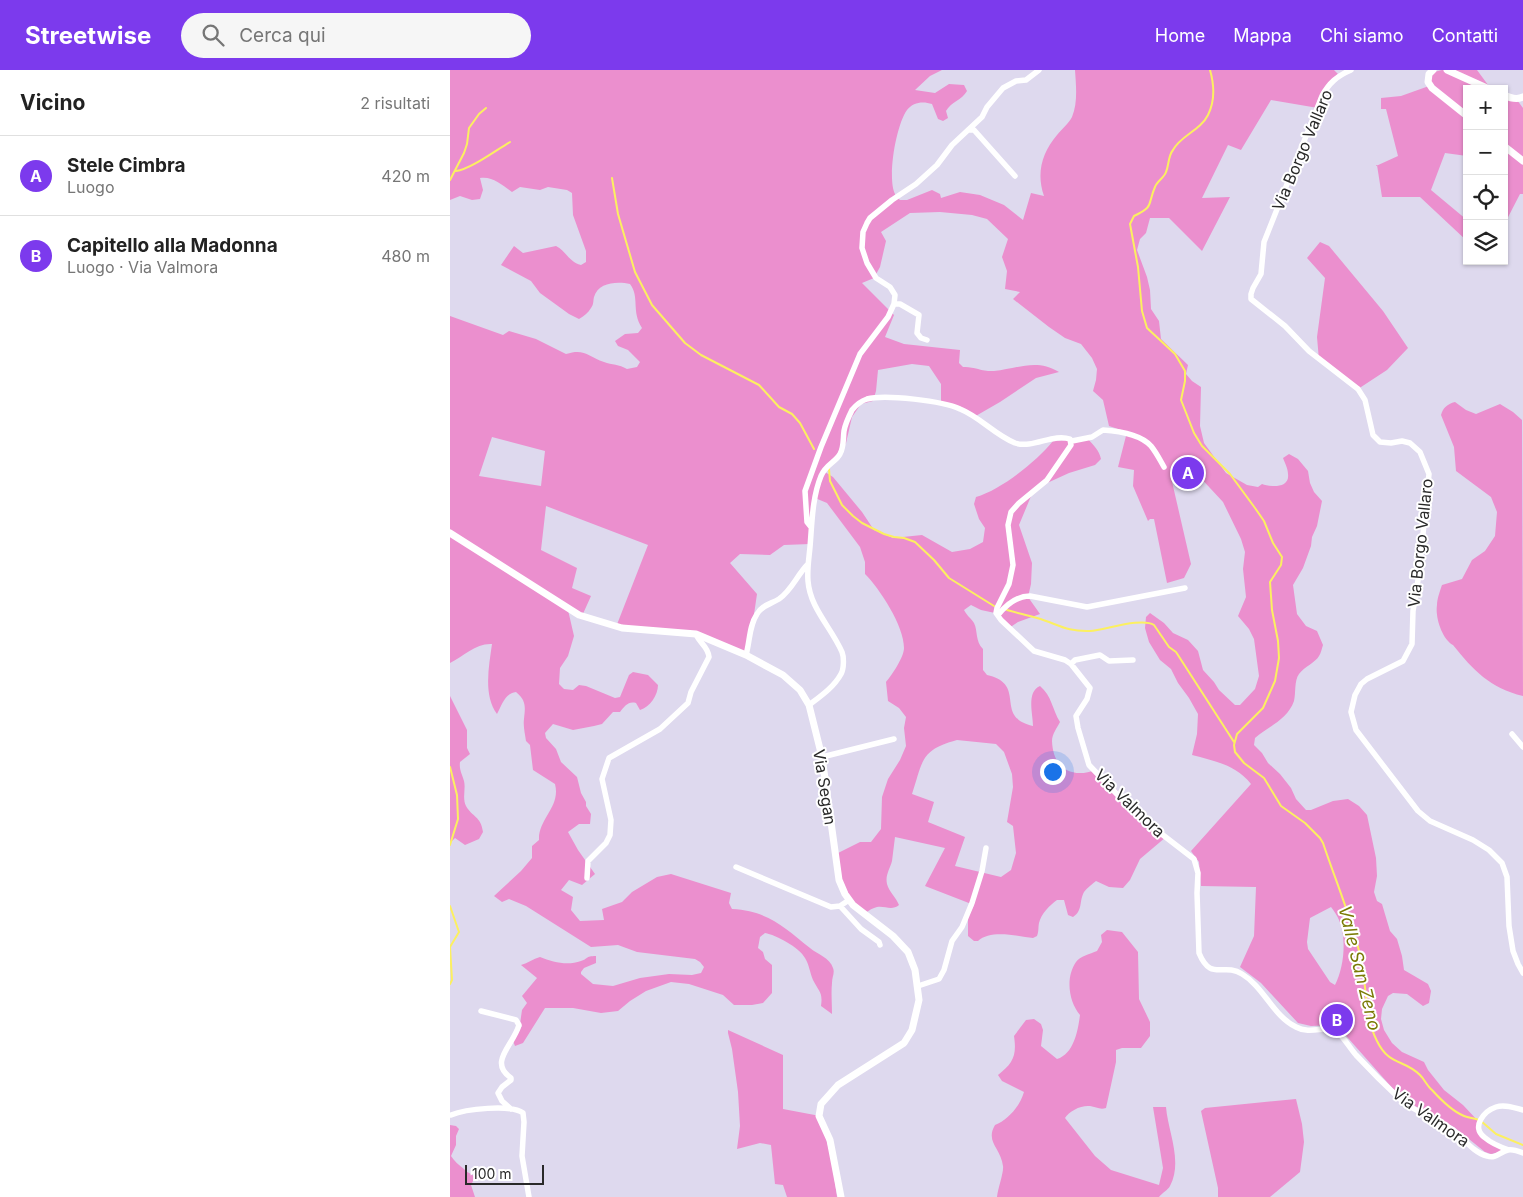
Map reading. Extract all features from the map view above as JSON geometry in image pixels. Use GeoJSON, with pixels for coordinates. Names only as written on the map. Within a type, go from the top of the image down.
{"type":"FeatureCollection","features":[{"type":"Feature","properties":{"kind":"street"},"geometry":{"type":"LineString","coordinates":[[811,527],[807,522],[805,491],[830,424],[860,354],[888,317],[894,304],[895,295],[890,287],[876,278],[867,263],[862,248],[863,232],[870,218],[916,184],[937,165],[952,145],[982,117],[987,107],[1003,88],[1016,81],[1026,80],[1039,70]]}},
{"type":"Feature","properties":{"kind":"street","name":"Via Borgo Vallaro"},"geometry":{"type":"LineString","coordinates":[[1351,70],[1339,75],[1332,81],[1322,96],[1264,242],[1261,274],[1253,288],[1251,299],[1285,326],[1308,351],[1358,389],[1365,400],[1373,435],[1380,442],[1402,441],[1410,443],[1420,452],[1429,474],[1419,574],[1412,611],[1412,644],[1403,660],[1367,679],[1362,684],[1355,695],[1351,712],[1356,730],[1418,811],[1430,821],[1489,850],[1502,862],[1507,877],[1513,951],[1523,973]]}},
{"type":"Feature","properties":{"kind":"street"},"geometry":{"type":"LineString","coordinates":[[1433,70],[1429,74],[1428,82],[1432,88],[1463,113]]}},
{"type":"Feature","properties":{"kind":"street"},"geometry":{"type":"LineString","coordinates":[[1447,70],[1480,85]]}},
{"type":"Feature","properties":{"kind":"street"},"geometry":{"type":"LineString","coordinates":[[1508,97],[1523,97]]}},
{"type":"Feature","properties":{"kind":"street"},"geometry":{"type":"LineString","coordinates":[[969,130],[974,130],[1015,176]]}},
{"type":"Feature","properties":{"kind":"street"},"geometry":{"type":"LineString","coordinates":[[1508,149],[1523,161]]}},
{"type":"Feature","properties":{"kind":"street"},"geometry":{"type":"LineString","coordinates":[[894,304],[900,304],[919,315],[917,333],[921,338],[927,340]]}},
{"type":"Feature","properties":{"kind":"street"},"geometry":{"type":"LineString","coordinates":[[809,705],[831,688],[843,672],[842,653],[813,602],[808,582],[808,564],[811,527],[821,476],[828,464],[839,457],[842,450],[844,430],[853,409],[860,402],[869,399],[903,399],[946,403],[961,409],[1019,444],[1068,438],[1072,441],[1092,436],[1103,430],[1122,433],[1145,441],[1151,446],[1164,467]]}},
{"type":"Feature","properties":{"kind":"street"},"geometry":{"type":"LineString","coordinates":[[1072,441],[1072,445],[1047,480],[1011,512],[1008,525],[1013,565],[1010,584],[997,608],[998,615],[1034,651],[1065,660],[1071,664],[1075,660],[1100,654],[1109,661],[1133,660]]}},
{"type":"Feature","properties":{"kind":"street","name":"Via Segan"},"geometry":{"type":"LineString","coordinates":[[450,533],[579,615],[622,628],[696,634],[746,655],[783,674],[800,690],[809,705],[822,757],[839,880],[844,894],[853,905],[893,936],[908,952],[915,970],[919,1000],[912,1030],[904,1043],[838,1085],[822,1104],[819,1116],[830,1140],[841,1197]]}},
{"type":"Feature","properties":{"kind":"street"},"geometry":{"type":"LineString","coordinates":[[746,655],[752,624],[757,614],[763,607],[785,594],[808,564]]}},
{"type":"Feature","properties":{"kind":"street"},"geometry":{"type":"LineString","coordinates":[[998,615],[1022,596],[1087,607],[1186,588]]}},
{"type":"Feature","properties":{"kind":"street"},"geometry":{"type":"LineString","coordinates":[[586,878],[588,861],[606,843],[610,835],[611,820],[602,779],[609,758],[660,729],[688,703],[691,692],[709,657],[709,651],[698,640],[696,634]]}},
{"type":"Feature","properties":{"kind":"street","name":"Via Valmora"},"geometry":{"type":"LineString","coordinates":[[1071,664],[1090,688],[1087,699],[1076,716],[1089,765],[1137,815],[1194,859],[1198,873],[1199,953],[1207,968],[1212,970],[1232,970],[1242,973],[1257,987],[1288,1023],[1298,1028],[1306,1031],[1330,1029],[1336,1031],[1356,1055],[1404,1102],[1452,1129],[1479,1152],[1488,1157],[1496,1157],[1508,1150],[1523,1153]]}},
{"type":"Feature","properties":{"kind":"street"},"geometry":{"type":"LineString","coordinates":[[1512,734],[1523,747]]}},
{"type":"Feature","properties":{"kind":"street"},"geometry":{"type":"LineString","coordinates":[[822,757],[894,739]]}},
{"type":"Feature","properties":{"kind":"street"},"geometry":{"type":"LineString","coordinates":[[918,986],[938,979],[944,970],[952,941],[962,926],[972,902],[982,871],[986,848]]}},
{"type":"Feature","properties":{"kind":"street"},"geometry":{"type":"LineString","coordinates":[[736,867],[831,907],[840,906],[849,900]]}},
{"type":"Feature","properties":{"kind":"street"},"geometry":{"type":"LineString","coordinates":[[840,906],[861,929],[879,942],[880,945]]}},
{"type":"Feature","properties":{"kind":"street"},"geometry":{"type":"LineString","coordinates":[[481,1011],[516,1020],[519,1025],[501,1060],[502,1071],[511,1080],[498,1093],[502,1101],[511,1109]]}},
{"type":"Feature","properties":{"kind":"street"},"geometry":{"type":"LineString","coordinates":[[1508,1150],[1484,1137],[1479,1132],[1479,1122],[1485,1114],[1496,1107],[1507,1106],[1523,1110]]}},
{"type":"Feature","properties":{"kind":"street"},"geometry":{"type":"LineString","coordinates":[[451,1115],[470,1109],[511,1109],[521,1111],[524,1117],[522,1156],[529,1197]]}},
{"type":"Feature","properties":{"kind":"shaded area"},"geometry":{"type":"Polygon","coordinates":[[[450,70],[942,70],[930,76],[915,90],[935,93],[949,84],[964,85],[967,91],[948,108],[946,111],[948,118],[943,121],[938,119],[932,104],[918,103],[912,105],[907,110],[899,127],[892,164],[895,195],[900,200],[907,200],[932,190],[940,194],[941,198],[960,192],[980,195],[1004,205],[1023,220],[1031,193],[1044,196],[1041,171],[1044,156],[1074,112],[1076,94],[1075,70],[1334,70],[1339,75],[1332,81],[1318,108],[1271,100],[1241,150],[1228,145],[1202,198],[1230,197],[1202,251],[1169,218],[1150,218],[1146,233],[1140,239],[1137,250],[1147,277],[1151,309],[1159,321],[1161,339],[1188,365],[1186,374],[1201,387],[1200,426],[1204,443],[1226,473],[1247,485],[1258,487],[1262,484],[1270,486],[1283,485],[1288,479],[1288,474],[1283,458],[1289,454],[1298,459],[1308,471],[1314,492],[1322,501],[1311,546],[1303,568],[1293,585],[1297,614],[1306,626],[1317,631],[1323,645],[1317,658],[1301,671],[1297,677],[1294,701],[1287,713],[1255,738],[1254,745],[1268,763],[1280,774],[1291,788],[1296,799],[1306,810],[1311,810],[1333,801],[1348,799],[1359,806],[1367,815],[1376,858],[1377,876],[1374,892],[1377,901],[1382,904],[1390,931],[1397,939],[1404,970],[1428,984],[1431,991],[1429,1003],[1423,1006],[1407,994],[1393,993],[1388,996],[1382,1009],[1381,1019],[1384,1030],[1392,1043],[1402,1052],[1424,1062],[1444,1090],[1463,1105],[1479,1122],[1479,1132],[1509,1150],[1491,1154],[1485,1152],[1454,1127],[1402,1099],[1340,1029],[1335,1025],[1311,1026],[1298,1023],[1261,983],[1240,967],[1254,936],[1256,887],[1201,886],[1199,862],[1191,851],[1251,784],[1232,768],[1192,755],[1197,734],[1198,714],[1171,669],[1160,660],[1149,642],[1145,628],[1146,617],[1150,613],[1164,623],[1173,633],[1188,640],[1198,651],[1203,670],[1219,690],[1235,705],[1240,705],[1255,689],[1259,676],[1254,639],[1249,629],[1238,616],[1246,597],[1243,569],[1245,552],[1241,539],[1223,502],[1197,474],[1188,467],[1170,473],[1191,564],[1184,578],[1167,583],[1154,519],[1148,521],[1133,486],[1134,470],[1118,467],[1127,432],[1109,426],[1103,400],[1093,391],[1097,369],[1092,358],[1081,344],[1065,338],[1013,299],[1020,292],[1005,289],[1007,271],[1002,257],[1008,239],[987,219],[972,215],[940,212],[910,213],[881,232],[886,241],[880,267],[874,278],[862,283],[894,315],[885,337],[904,344],[960,350],[959,363],[963,367],[994,371],[1034,365],[1051,368],[1059,372],[1036,378],[974,417],[941,403],[941,384],[929,366],[912,364],[878,370],[873,401],[861,404],[852,417],[846,443],[825,472],[833,477],[862,512],[874,530],[893,538],[922,535],[952,552],[970,549],[983,542],[985,528],[979,519],[974,504],[976,497],[996,488],[1018,474],[1053,441],[1088,439],[1098,451],[1101,459],[1095,465],[1069,473],[1034,489],[1019,525],[1032,563],[1028,597],[1040,614],[1018,622],[1009,628],[995,613],[981,610],[971,605],[964,610],[974,623],[980,646],[983,649],[983,670],[987,675],[999,679],[1006,686],[1015,716],[1021,722],[1033,726],[1032,698],[1033,693],[1040,686],[1049,698],[1060,722],[1052,741],[1053,750],[1060,764],[1071,772],[1079,773],[1096,770],[1166,837],[1140,859],[1130,880],[1123,888],[1109,887],[1096,881],[1090,886],[1084,892],[1080,909],[1073,917],[1068,915],[1064,900],[1057,900],[1042,916],[1037,936],[1033,938],[997,934],[974,941],[968,936],[968,917],[974,905],[925,886],[945,848],[895,837],[892,861],[887,875],[887,884],[899,905],[893,908],[877,907],[862,915],[844,895],[836,854],[860,842],[871,842],[881,829],[882,797],[888,779],[906,746],[904,728],[906,717],[899,708],[888,701],[886,682],[900,661],[904,648],[896,619],[865,574],[865,562],[860,547],[827,503],[815,498],[810,544],[784,545],[770,555],[740,554],[730,563],[757,594],[748,655],[694,634],[616,627],[648,545],[546,506],[541,550],[577,568],[572,588],[591,596],[582,616],[568,610],[574,636],[568,656],[560,668],[559,684],[564,689],[573,690],[579,685],[586,686],[615,698],[620,697],[629,675],[633,672],[648,675],[658,685],[657,693],[653,700],[640,710],[636,703],[631,703],[627,704],[620,712],[613,712],[602,724],[573,730],[553,724],[545,733],[546,738],[556,749],[561,762],[577,777],[581,793],[591,814],[590,824],[579,824],[568,832],[595,874],[582,885],[569,880],[561,890],[573,897],[571,910],[580,921],[604,920],[602,909],[622,902],[632,892],[657,877],[671,874],[731,893],[729,903],[732,909],[756,913],[775,921],[829,962],[834,972],[832,1014],[821,1006],[821,995],[802,954],[787,942],[765,933],[760,937],[758,948],[763,952],[765,959],[772,965],[772,993],[763,1003],[734,1005],[723,995],[689,984],[671,982],[646,991],[618,1011],[601,1013],[573,1008],[545,1008],[523,1043],[515,1046],[513,1041],[522,1026],[520,1024],[522,1010],[527,1003],[522,996],[537,978],[521,965],[535,959],[540,957],[555,962],[571,963],[581,961],[590,956],[596,956],[596,963],[584,968],[581,974],[593,984],[613,986],[640,978],[669,974],[692,975],[701,973],[704,967],[695,959],[637,952],[618,945],[591,947],[526,906],[509,899],[502,902],[494,896],[532,858],[532,846],[539,840],[542,826],[555,800],[556,792],[555,784],[533,770],[530,745],[526,741],[525,708],[522,698],[516,692],[512,693],[504,700],[497,714],[493,706],[488,689],[492,644],[475,648],[450,663],[450,316],[503,335],[509,331],[536,339],[566,354],[582,352],[604,362],[627,369],[637,367],[640,362],[628,350],[618,346],[615,341],[625,334],[638,333],[642,328],[637,316],[635,294],[630,284],[614,283],[600,288],[596,292],[590,310],[579,319],[540,293],[531,281],[501,265],[514,246],[523,253],[556,246],[577,264],[581,265],[586,262],[586,251],[573,215],[572,193],[567,190],[548,187],[540,190],[520,187],[512,192],[489,178],[480,178],[483,190],[480,199],[472,200],[460,196],[450,200],[450,70]],[[492,437],[479,476],[541,486],[545,451],[492,437]],[[957,740],[936,748],[925,758],[912,794],[934,802],[928,822],[965,837],[955,866],[1001,877],[1011,870],[1016,853],[1013,826],[1007,822],[1013,787],[1012,774],[1004,752],[996,744],[957,740]],[[1331,907],[1310,918],[1308,949],[1330,982],[1335,985],[1341,970],[1344,944],[1339,920],[1331,907]]]}},
{"type":"Feature","properties":{"kind":"shaded area"},"geometry":{"type":"Polygon","coordinates":[[[1442,70],[1477,70],[1488,85],[1463,85],[1463,155],[1445,153],[1431,190],[1463,217],[1463,237],[1420,197],[1382,197],[1377,166],[1398,156],[1386,109],[1381,109],[1381,98],[1401,96],[1429,86],[1429,79],[1434,72],[1442,70]]]}},
{"type":"Feature","properties":{"kind":"shaded area"},"geometry":{"type":"Polygon","coordinates":[[[1508,98],[1517,100],[1523,108],[1523,194],[1520,194],[1508,217],[1508,98]]]}},
{"type":"Feature","properties":{"kind":"shaded area"},"geometry":{"type":"Polygon","coordinates":[[[1320,242],[1329,246],[1383,311],[1408,348],[1387,370],[1358,389],[1319,360],[1317,337],[1325,278],[1307,258],[1320,242]]]}},
{"type":"Feature","properties":{"kind":"shaded area"},"geometry":{"type":"Polygon","coordinates":[[[1455,402],[1476,414],[1500,404],[1522,420],[1523,696],[1501,688],[1475,670],[1449,642],[1438,621],[1437,603],[1442,585],[1462,579],[1472,560],[1485,551],[1495,536],[1497,512],[1491,497],[1456,471],[1454,447],[1441,415],[1446,407],[1455,402]]]}},
{"type":"Feature","properties":{"kind":"shaded area"},"geometry":{"type":"Polygon","coordinates":[[[450,696],[467,730],[467,748],[470,754],[460,762],[460,770],[464,781],[465,803],[468,810],[480,823],[483,832],[479,839],[465,845],[455,838],[450,843],[450,696]]]}},
{"type":"Feature","properties":{"kind":"shaded area"},"geometry":{"type":"Polygon","coordinates":[[[1107,930],[1122,932],[1138,952],[1139,999],[1150,1022],[1150,1036],[1141,1048],[1122,1048],[1116,1050],[1116,1062],[1106,1108],[1083,1106],[1072,1111],[1065,1118],[1095,1156],[1111,1170],[1159,1185],[1163,1168],[1153,1107],[1166,1107],[1175,1157],[1174,1176],[1170,1186],[1159,1197],[997,1197],[1003,1166],[1000,1154],[993,1141],[992,1131],[995,1125],[1013,1112],[1024,1092],[1002,1081],[998,1075],[1013,1058],[1015,1049],[1014,1036],[1026,1020],[1034,1019],[1041,1024],[1043,1030],[1041,1046],[1057,1059],[1067,1052],[1074,1041],[1080,1015],[1071,997],[1070,975],[1080,958],[1097,951],[1102,942],[1101,935],[1107,930]]]}},
{"type":"Feature","properties":{"kind":"shaded area"},"geometry":{"type":"Polygon","coordinates":[[[728,1030],[783,1055],[783,1109],[820,1116],[832,1161],[837,1197],[787,1197],[783,1185],[775,1184],[771,1145],[760,1143],[737,1149],[740,1126],[738,1092],[728,1030]]]}},
{"type":"Feature","properties":{"kind":"shaded area"},"geometry":{"type":"Polygon","coordinates":[[[1296,1099],[1304,1142],[1300,1172],[1270,1197],[1218,1197],[1218,1188],[1201,1111],[1205,1108],[1296,1099]]]}},
{"type":"Feature","properties":{"kind":"shaded area"},"geometry":{"type":"Polygon","coordinates":[[[450,1125],[456,1126],[459,1129],[456,1136],[456,1145],[451,1156],[475,1177],[471,1185],[475,1197],[450,1197],[450,1125]]]}},
{"type":"Feature","properties":{"kind":"waterway","name":"Valle San Zeno"},"geometry":{"type":"LineString","coordinates":[[1210,70],[1213,92],[1212,104],[1208,115],[1200,125],[1176,145],[1170,155],[1165,174],[1157,183],[1148,207],[1134,216],[1130,224],[1138,267],[1142,311],[1147,328],[1175,354],[1185,371],[1181,400],[1194,433],[1202,446],[1230,474],[1255,508],[1264,521],[1273,543],[1282,557],[1281,565],[1270,582],[1279,658],[1275,681],[1263,708],[1237,734],[1234,745],[1235,752],[1244,763],[1264,778],[1281,806],[1305,823],[1323,843],[1357,944],[1363,969],[1370,1021],[1382,1049],[1392,1059],[1408,1066],[1420,1075],[1430,1088],[1451,1108],[1464,1116],[1479,1120]]}},
{"type":"Feature","properties":{"kind":"waterway"},"geometry":{"type":"LineString","coordinates":[[450,180],[464,153],[469,128],[486,108]]}},
{"type":"Feature","properties":{"kind":"waterway"},"geometry":{"type":"LineString","coordinates":[[456,171],[476,163],[510,142]]}},
{"type":"Feature","properties":{"kind":"waterway","name":"Valle San Zeno"},"geometry":{"type":"LineString","coordinates":[[612,178],[618,214],[635,272],[652,305],[685,343],[701,355],[759,385],[779,407],[792,414],[800,423],[814,449]]}},
{"type":"Feature","properties":{"kind":"waterway","name":"Valle San Zeno"},"geometry":{"type":"LineString","coordinates":[[829,469],[830,481],[842,505],[853,516],[862,523],[884,534],[915,542],[949,578],[994,606]]}},
{"type":"Feature","properties":{"kind":"waterway","name":"Valle San Zeno"},"geometry":{"type":"LineString","coordinates":[[1007,610],[1068,629],[1082,631],[1141,622],[1154,625],[1169,647],[1176,652],[1234,742]]}},
{"type":"Feature","properties":{"kind":"waterway"},"geometry":{"type":"LineString","coordinates":[[450,767],[457,795],[458,819],[450,845]]}},
{"type":"Feature","properties":{"kind":"waterway"},"geometry":{"type":"LineString","coordinates":[[450,906],[459,932],[450,947],[452,980],[450,984]]}},
{"type":"Feature","properties":{"kind":"waterway","name":"Valle San Zeno"},"geometry":{"type":"LineString","coordinates":[[1481,1121],[1496,1134],[1523,1145]]}},
{"type":"Feature","properties":{"kind":"place","name":"Stele Cimbra"},"geometry":{"type":"Point","coordinates":[1188,473]}},
{"type":"Feature","properties":{"kind":"place","name":"Capitello alla Madonna"},"geometry":{"type":"Point","coordinates":[1337,1020]}}]}
